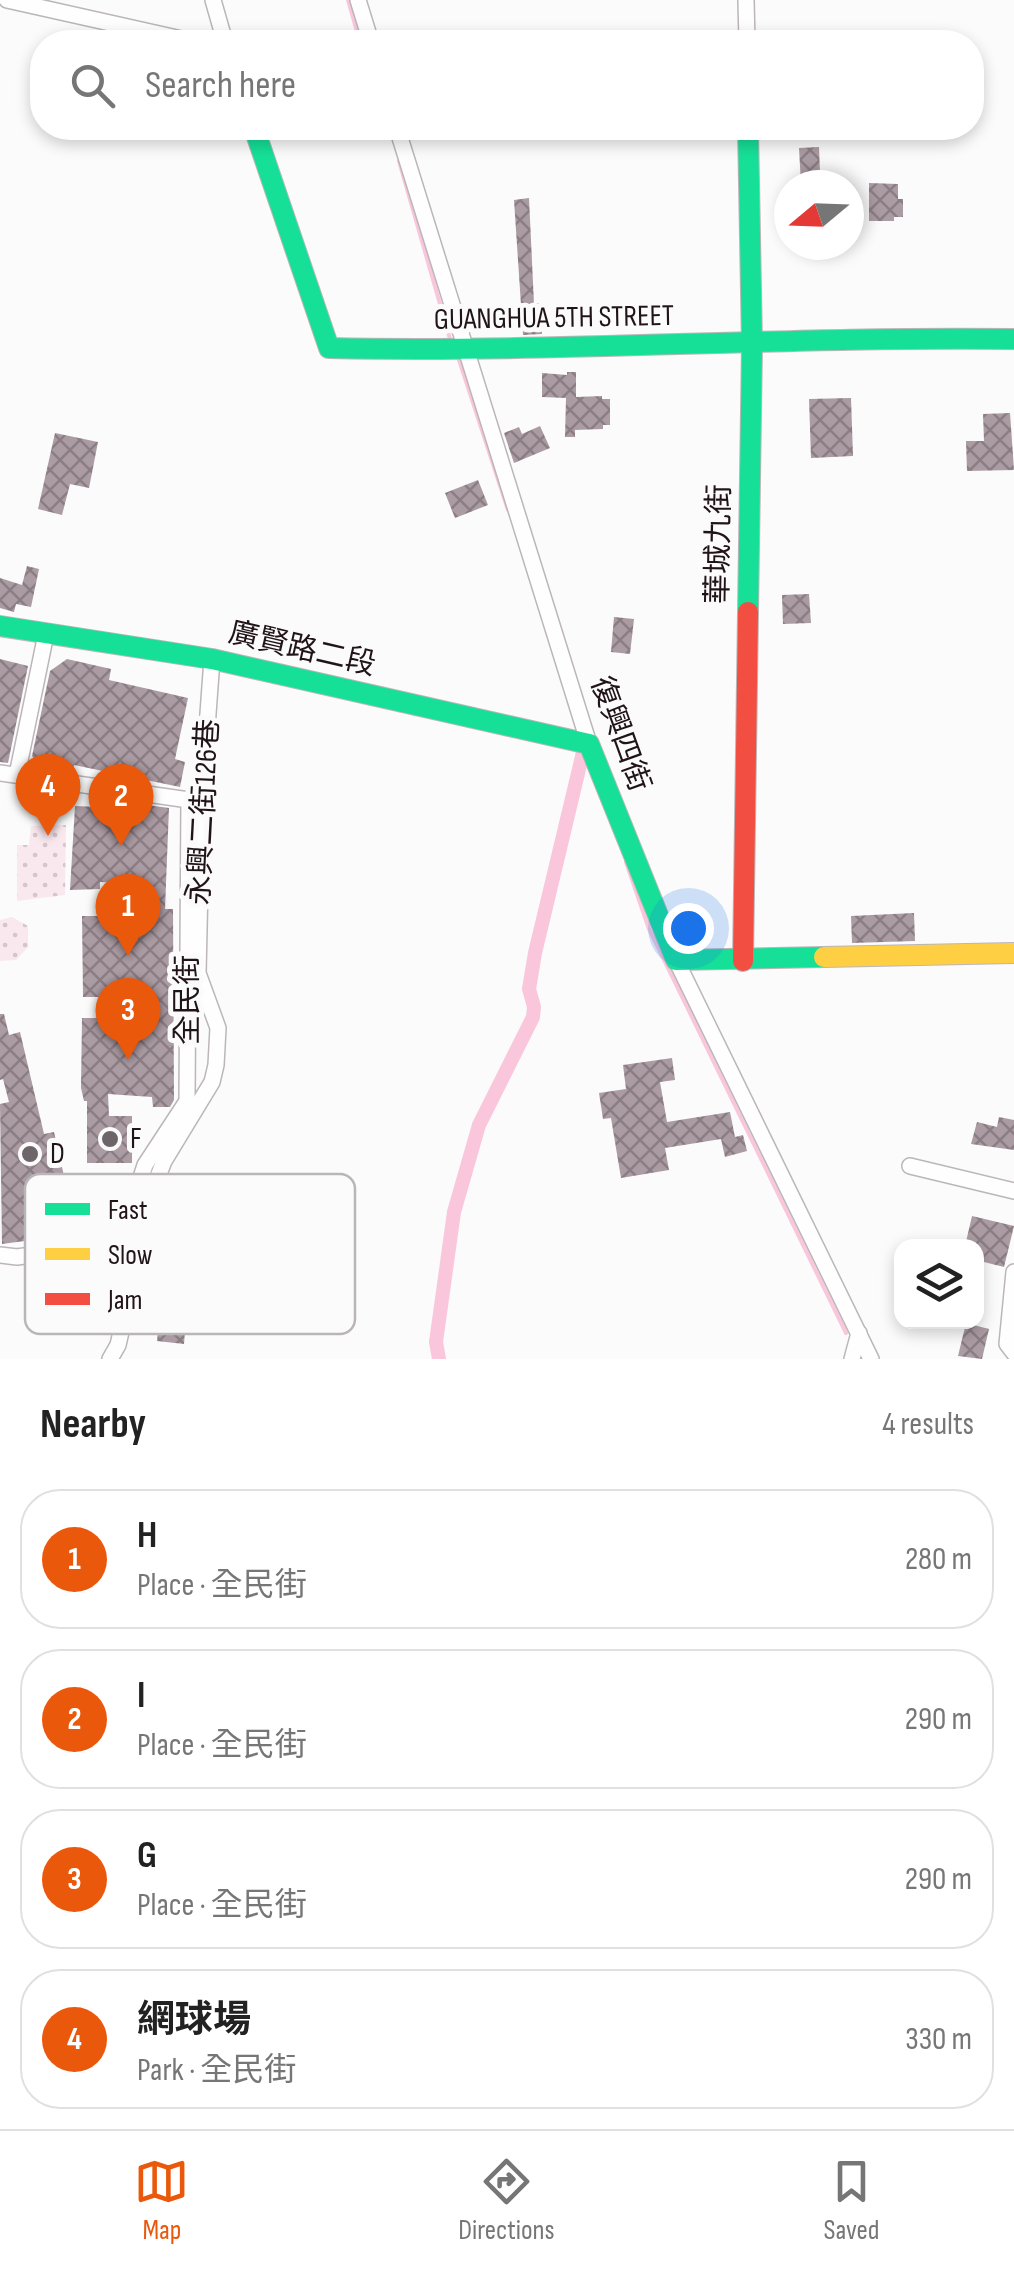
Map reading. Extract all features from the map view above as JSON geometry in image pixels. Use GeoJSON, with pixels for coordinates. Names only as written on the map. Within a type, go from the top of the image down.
{"type":"FeatureCollection","features":[{"type":"Feature","properties":{"kind":"street"},"geometry":{"type":"LineString","coordinates":[[7,0],[141,30]]}},
{"type":"Feature","properties":{"kind":"street"},"geometry":{"type":"LineString","coordinates":[[213,0],[222,30]]}},
{"type":"Feature","properties":{"kind":"street"},"geometry":{"type":"LineString","coordinates":[[358,0],[368,30]]}},
{"type":"Feature","properties":{"kind":"street"},"geometry":{"type":"LineString","coordinates":[[746,0],[747,30]]}},
{"type":"Feature","properties":{"kind":"street","name":"GUANGHUA 5TH STREET"},"geometry":{"type":"LineString","coordinates":[[258,140],[328,348],[464,351],[1014,339]]}},
{"type":"Feature","properties":{"kind":"street","name":"復興四街"},"geometry":{"type":"LineString","coordinates":[[401,140],[590,744],[676,960],[871,1359]]}},
{"type":"Feature","properties":{"kind":"street","name":"華城九街"},"geometry":{"type":"LineString","coordinates":[[743,961],[752,345],[748,140]]}},
{"type":"Feature","properties":{"kind":"street","name":"廣賢路二段"},"geometry":{"type":"LineString","coordinates":[[0,626],[212,659],[590,744]]}},
{"type":"Feature","properties":{"kind":"street","name":"全民街"},"geometry":{"type":"LineString","coordinates":[[46,634],[8,774],[189,800],[187,1101],[142,1174]]}},
{"type":"Feature","properties":{"kind":"street","name":"永興二街126巷"},"geometry":{"type":"LineString","coordinates":[[159,1174],[212,1082],[216,1065],[218,1028],[198,973],[202,796],[212,659]]}},
{"type":"Feature","properties":{"kind":"street"},"geometry":{"type":"LineString","coordinates":[[676,960],[1014,953]]}},
{"type":"Feature","properties":{"kind":"street"},"geometry":{"type":"LineString","coordinates":[[910,1166],[1014,1191]]}},
{"type":"Feature","properties":{"kind":"street","name":"全民街"},"geometry":{"type":"LineString","coordinates":[[0,1255],[25,1256]]}},
{"type":"Feature","properties":{"kind":"street"},"geometry":{"type":"LineString","coordinates":[[1014,1272],[1007,1344],[1014,1353]]}},
{"type":"Feature","properties":{"kind":"street"},"geometry":{"type":"LineString","coordinates":[[852,1359],[859,1332]]}},
{"type":"Feature","properties":{"kind":"street","name":"永興二街126巷"},"geometry":{"type":"LineString","coordinates":[[110,1359],[120,1334]]}},
{"type":"Feature","properties":{"kind":"shaded area"},"geometry":{"type":"Polygon","coordinates":[[[66,825],[65,895],[17,901],[17,845],[29,845],[31,826],[66,825]]]}},
{"type":"Feature","properties":{"kind":"shaded area"},"geometry":{"type":"Polygon","coordinates":[[[12,917],[28,926],[28,947],[16,960],[0,961],[0,920],[12,917]]]}},
{"type":"Feature","properties":{"kind":"building"},"geometry":{"type":"Polygon","coordinates":[[[819,147],[820,170],[800,170],[799,148],[819,147]]]}},
{"type":"Feature","properties":{"kind":"building"},"geometry":{"type":"Polygon","coordinates":[[[869,183],[898,184],[903,217],[869,221],[869,183]]]}},
{"type":"Feature","properties":{"kind":"building"},"geometry":{"type":"Polygon","coordinates":[[[529,198],[534,304],[540,303],[542,334],[523,335],[514,200],[529,198]]]}},
{"type":"Feature","properties":{"kind":"building"},"geometry":{"type":"Polygon","coordinates":[[[576,372],[576,397],[610,399],[610,425],[575,430],[575,437],[565,437],[566,398],[542,397],[542,373],[576,372]]]}},
{"type":"Feature","properties":{"kind":"building"},"geometry":{"type":"Polygon","coordinates":[[[851,398],[853,456],[811,458],[809,399],[851,398]]]}},
{"type":"Feature","properties":{"kind":"building"},"geometry":{"type":"Polygon","coordinates":[[[1010,413],[1014,470],[967,471],[966,441],[984,441],[983,414],[1010,413]]]}},
{"type":"Feature","properties":{"kind":"building"},"geometry":{"type":"Polygon","coordinates":[[[540,426],[550,448],[514,463],[504,433],[519,427],[522,434],[540,426]]]}},
{"type":"Feature","properties":{"kind":"building"},"geometry":{"type":"Polygon","coordinates":[[[55,433],[98,442],[89,488],[70,484],[62,515],[38,509],[55,433]]]}},
{"type":"Feature","properties":{"kind":"building"},"geometry":{"type":"Polygon","coordinates":[[[478,480],[488,505],[455,518],[445,493],[478,480]]]}},
{"type":"Feature","properties":{"kind":"building"},"geometry":{"type":"Polygon","coordinates":[[[27,566],[39,569],[31,607],[16,604],[14,612],[0,608],[0,578],[22,585],[27,566]]]}},
{"type":"Feature","properties":{"kind":"building"},"geometry":{"type":"Polygon","coordinates":[[[809,594],[811,623],[783,624],[782,595],[809,594]]]}},
{"type":"Feature","properties":{"kind":"building"},"geometry":{"type":"Polygon","coordinates":[[[614,617],[634,619],[630,654],[611,652],[614,617]]]}},
{"type":"Feature","properties":{"kind":"building"},"geometry":{"type":"Polygon","coordinates":[[[0,659],[28,666],[8,763],[0,762],[0,659]]]}},
{"type":"Feature","properties":{"kind":"building"},"geometry":{"type":"Polygon","coordinates":[[[67,659],[111,669],[109,680],[188,698],[175,759],[185,762],[180,787],[74,765],[72,772],[40,767],[32,756],[50,671],[67,659]]]}},
{"type":"Feature","properties":{"kind":"building"},"geometry":{"type":"Polygon","coordinates":[[[147,805],[169,808],[165,909],[173,909],[174,1100],[170,1107],[153,1107],[152,1097],[108,1094],[109,1116],[132,1116],[132,1163],[87,1163],[87,1101],[81,1088],[82,1018],[105,1018],[105,1024],[151,1022],[151,993],[107,990],[107,997],[83,997],[82,916],[152,916],[152,895],[144,895],[144,886],[122,883],[100,882],[100,889],[70,890],[75,806],[146,813],[147,805]]]}},
{"type":"Feature","properties":{"kind":"building"},"geometry":{"type":"Polygon","coordinates":[[[914,913],[915,941],[852,943],[851,916],[914,913]]]}},
{"type":"Feature","properties":{"kind":"building"},"geometry":{"type":"Polygon","coordinates":[[[0,1014],[4,1014],[9,1035],[20,1032],[44,1134],[54,1132],[64,1174],[25,1174],[25,1241],[2,1244],[0,1104],[9,1102],[3,1079],[0,1080],[0,1014]]]}},
{"type":"Feature","properties":{"kind":"building"},"geometry":{"type":"Polygon","coordinates":[[[672,1058],[675,1080],[660,1082],[667,1122],[730,1112],[735,1137],[743,1135],[747,1151],[725,1157],[721,1139],[665,1148],[669,1170],[621,1178],[611,1118],[603,1119],[599,1093],[626,1089],[623,1065],[672,1058]]]}},
{"type":"Feature","properties":{"kind":"building"},"geometry":{"type":"Polygon","coordinates":[[[999,1117],[1014,1120],[1014,1150],[971,1144],[977,1122],[997,1127],[999,1117]]]}},
{"type":"Feature","properties":{"kind":"building"},"geometry":{"type":"Polygon","coordinates":[[[972,1216],[1014,1226],[1004,1267],[984,1262],[984,1239],[967,1239],[972,1216]]]}},
{"type":"Feature","properties":{"kind":"building"},"geometry":{"type":"Polygon","coordinates":[[[965,1329],[989,1329],[982,1359],[958,1356],[965,1329]]]}},
{"type":"Feature","properties":{"kind":"building"},"geometry":{"type":"Polygon","coordinates":[[[158,1334],[185,1334],[184,1344],[157,1341],[158,1334]]]}},
{"type":"Feature","properties":{"kind":"waterway"},"geometry":{"type":"LineString","coordinates":[[348,0],[357,30]]}},
{"type":"Feature","properties":{"kind":"waterway"},"geometry":{"type":"LineString","coordinates":[[399,161],[450,339]]}},
{"type":"Feature","properties":{"kind":"waterway"},"geometry":{"type":"LineString","coordinates":[[459,360],[508,510]]}},
{"type":"Feature","properties":{"kind":"waterway"},"geometry":{"type":"LineString","coordinates":[[439,1359],[436,1342],[454,1212],[479,1125],[533,1017],[529,989],[535,953],[585,744]]}},
{"type":"Feature","properties":{"kind":"waterway"},"geometry":{"type":"LineString","coordinates":[[626,862],[649,929],[846,1333]]}},
{"type":"Feature","properties":{"kind":"traffic: fast"},"geometry":{"type":"LineString","coordinates":[[258,140],[329,348],[1014,339]]}},
{"type":"Feature","properties":{"kind":"traffic: fast"},"geometry":{"type":"LineString","coordinates":[[748,140],[752,345],[748,612]]}},
{"type":"Feature","properties":{"kind":"traffic: fast"},"geometry":{"type":"LineString","coordinates":[[0,626],[212,659],[589,744],[676,960],[824,957]]}},
{"type":"Feature","properties":{"kind":"traffic: slow"},"geometry":{"type":"LineString","coordinates":[[824,957],[1014,953]]}},
{"type":"Feature","properties":{"kind":"traffic: jam"},"geometry":{"type":"LineString","coordinates":[[743,961],[748,612]]}},
{"type":"Feature","properties":{"kind":"place","name":"網球場"},"geometry":{"type":"Point","coordinates":[48,836]}},
{"type":"Feature","properties":{"kind":"place","name":"I"},"geometry":{"type":"Point","coordinates":[121,846]}},
{"type":"Feature","properties":{"kind":"place","name":"H"},"geometry":{"type":"Point","coordinates":[128,956]}},
{"type":"Feature","properties":{"kind":"place","name":"G"},"geometry":{"type":"Point","coordinates":[128,1060]}},
{"type":"Feature","properties":{"kind":"place","name":"F"},"geometry":{"type":"Point","coordinates":[110,1139]}},
{"type":"Feature","properties":{"kind":"place","name":"D"},"geometry":{"type":"Point","coordinates":[30,1154]}}]}
